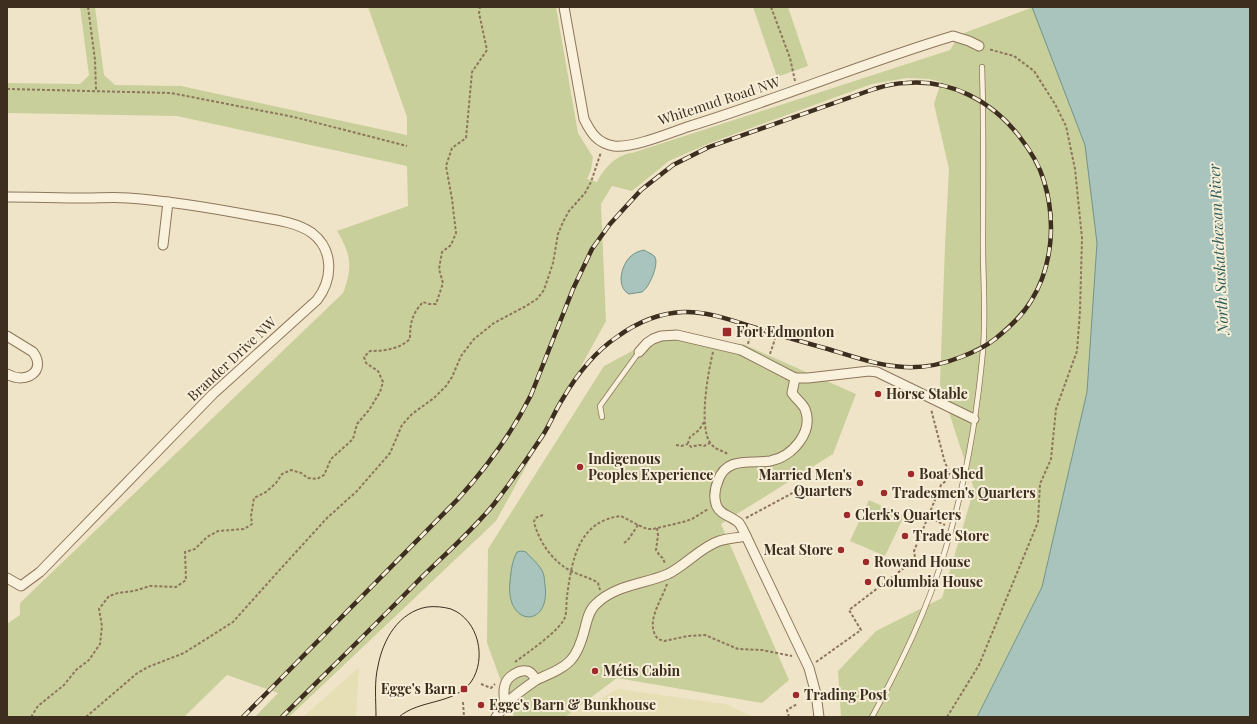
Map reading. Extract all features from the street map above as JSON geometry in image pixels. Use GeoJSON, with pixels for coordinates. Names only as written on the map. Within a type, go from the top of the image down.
{"type":"FeatureCollection","features":[{"type":"Feature","properties":{"kind":"street"},"geometry":{"type":"LineString","coordinates":[[564,7],[584,119],[592,135],[604,143]]}},
{"type":"Feature","properties":{"kind":"street","name":"Whitemud Road NW"},"geometry":{"type":"LineString","coordinates":[[604,143],[615,146],[632,145],[716,118],[953,36],[979,46]]}},
{"type":"Feature","properties":{"kind":"street","name":"Brander Drive NW"},"geometry":{"type":"LineString","coordinates":[[7,197],[127,198],[168,202],[246,214],[305,229],[318,238],[326,251],[330,268],[326,285],[317,300],[213,394],[40,572],[21,586],[7,578]]}},
{"type":"Feature","properties":{"kind":"street"},"geometry":{"type":"LineString","coordinates":[[163,245],[168,202]]}},
{"type":"Feature","properties":{"kind":"street"},"geometry":{"type":"LineString","coordinates":[[640,352],[653,339],[677,334],[741,350],[795,378],[808,378],[869,371],[877,372],[974,419]]}},
{"type":"Feature","properties":{"kind":"street"},"geometry":{"type":"LineString","coordinates":[[7,336],[33,352],[37,359],[37,368],[26,378],[17,379],[7,374]]}},
{"type":"Feature","properties":{"kind":"street"},"geometry":{"type":"LineString","coordinates":[[795,378],[792,393],[801,403],[807,415],[807,424],[799,443],[788,453],[770,461],[746,461],[730,466],[722,472],[715,487],[716,504],[718,510],[738,522],[746,536],[809,668],[816,694],[819,717]]}},
{"type":"Feature","properties":{"kind":"street"},"geometry":{"type":"LineString","coordinates":[[496,717],[505,704],[515,695],[536,680],[562,668],[572,660],[580,645],[590,611],[596,604],[626,587],[667,574],[707,547],[719,541],[746,536]]}},
{"type":"Feature","properties":{"kind":"street"},"geometry":{"type":"LineString","coordinates":[[505,704],[505,684],[511,676],[520,671],[527,671],[531,673],[536,680]]}},
{"type":"Feature","properties":{"kind":"lane"},"geometry":{"type":"LineString","coordinates":[[872,717],[896,673],[932,590],[952,528],[963,481],[974,419],[983,348],[984,306],[982,67]]}},
{"type":"Feature","properties":{"kind":"lane"},"geometry":{"type":"LineString","coordinates":[[602,417],[600,406],[640,352]]}},
{"type":"Feature","properties":{"kind":"path"},"geometry":{"type":"LineString","coordinates":[[88,7],[94,46],[96,90]]}},
{"type":"Feature","properties":{"kind":"path"},"geometry":{"type":"LineString","coordinates":[[31,717],[38,706],[64,685],[76,670],[88,660],[100,644],[102,626],[99,609],[109,596],[150,586],[176,587],[186,580],[185,552],[195,549],[207,537],[218,531],[244,529],[252,524],[251,516],[254,498],[266,492],[276,483],[282,474],[291,470],[301,473],[308,478],[317,479],[324,475],[331,459],[353,439],[357,424],[369,410],[380,392],[383,382],[378,371],[366,363],[364,357],[370,351],[382,351],[398,348],[404,345],[410,339],[410,325],[416,309],[423,302],[436,304],[443,283],[439,269],[442,252],[451,245],[456,233],[452,198],[446,166],[452,148],[466,138],[472,72],[487,50],[479,13],[480,7]]}},
{"type":"Feature","properties":{"kind":"path"},"geometry":{"type":"LineString","coordinates":[[771,7],[790,58],[797,90]]}},
{"type":"Feature","properties":{"kind":"path"},"geometry":{"type":"LineString","coordinates":[[947,717],[978,665],[1038,522],[1040,484],[1051,459],[1056,409],[1077,351],[1080,311],[1082,238],[1076,169],[1066,126],[1055,104],[1034,71],[1014,56],[979,46]]}},
{"type":"Feature","properties":{"kind":"path"},"geometry":{"type":"LineString","coordinates":[[7,89],[171,93],[294,117],[407,146]]}},
{"type":"Feature","properties":{"kind":"path"},"geometry":{"type":"LineString","coordinates":[[86,717],[136,674],[148,667],[184,653],[233,622],[327,518],[357,491],[390,453],[402,426],[412,414],[434,398],[446,386],[452,377],[461,356],[474,339],[494,323],[537,299],[544,290],[552,263],[558,234],[563,222],[569,211],[585,193],[591,182],[604,143]]}},
{"type":"Feature","properties":{"kind":"path"},"geometry":{"type":"LineString","coordinates":[[748,342],[751,332]]}},
{"type":"Feature","properties":{"kind":"path"},"geometry":{"type":"LineString","coordinates":[[772,348],[775,339]]}},
{"type":"Feature","properties":{"kind":"path"},"geometry":{"type":"LineString","coordinates":[[715,343],[707,385],[705,421],[707,435],[710,443],[720,452],[726,453],[730,456],[735,464]]}},
{"type":"Feature","properties":{"kind":"path"},"geometry":{"type":"LineString","coordinates":[[809,668],[861,630],[849,610],[904,568],[911,566],[915,558],[914,551],[926,516],[941,485],[947,480],[950,472],[945,463],[931,410],[928,406]]}},
{"type":"Feature","properties":{"kind":"path"},"geometry":{"type":"LineString","coordinates":[[689,444],[688,440],[690,437],[699,430],[705,421]]}},
{"type":"Feature","properties":{"kind":"path"},"geometry":{"type":"LineString","coordinates":[[676,446],[689,444],[693,447],[699,445],[704,446],[710,443]]}},
{"type":"Feature","properties":{"kind":"path"},"geometry":{"type":"LineString","coordinates":[[738,522],[802,488]]}},
{"type":"Feature","properties":{"kind":"path"},"geometry":{"type":"LineString","coordinates":[[515,662],[560,626],[565,617],[571,571],[582,538],[594,526],[606,520],[621,516],[647,529],[675,525],[692,519],[716,504]]}},
{"type":"Feature","properties":{"kind":"path"},"geometry":{"type":"LineString","coordinates":[[543,515],[535,518],[534,522],[552,557],[571,571],[591,578],[598,584],[600,596],[596,604]]}},
{"type":"Feature","properties":{"kind":"path"},"geometry":{"type":"LineString","coordinates":[[926,516],[952,528]]}},
{"type":"Feature","properties":{"kind":"path"},"geometry":{"type":"LineString","coordinates":[[624,543],[628,540],[638,525]]}},
{"type":"Feature","properties":{"kind":"path"},"geometry":{"type":"LineString","coordinates":[[657,528],[658,535],[656,550],[657,554],[665,560],[668,579],[654,619],[653,631],[658,639],[664,641],[688,636],[705,635],[738,649],[762,650],[804,658]]}},
{"type":"Feature","properties":{"kind":"path"},"geometry":{"type":"LineString","coordinates":[[481,684],[491,688],[496,683]]}},
{"type":"Feature","properties":{"kind":"path"},"geometry":{"type":"LineString","coordinates":[[463,702],[464,717]]}},
{"type":"Feature","properties":{"kind":"path"},"geometry":{"type":"LineString","coordinates":[[789,717],[787,710],[797,704]]}},
{"type":"Feature","properties":{"kind":"shaded area"},"geometry":{"type":"Polygon","coordinates":[[[359,667],[356,717],[303,717],[359,667]]]}},
{"type":"Feature","properties":{"kind":"shaded area"},"geometry":{"type":"Polygon","coordinates":[[[618,689],[725,704],[752,717],[516,717],[517,713],[576,712],[618,689]]]}},
{"type":"Feature","properties":{"kind":"green space"},"geometry":{"type":"Polygon","coordinates":[[[80,7],[95,7],[104,75],[115,85],[181,86],[407,135],[407,117],[368,7],[556,7],[578,133],[593,157],[591,170],[587,179],[597,182],[607,167],[621,156],[950,50],[959,35],[1033,7],[1085,145],[1097,243],[1087,392],[1042,587],[977,717],[841,717],[838,671],[876,631],[942,598],[974,489],[940,385],[949,169],[934,104],[941,82],[929,79],[907,78],[872,84],[710,143],[669,161],[632,191],[612,186],[601,204],[606,321],[496,521],[289,717],[255,717],[278,693],[227,675],[184,717],[7,717],[7,624],[20,615],[20,603],[343,293],[348,276],[349,261],[342,239],[337,231],[408,206],[407,166],[177,116],[7,113],[7,83],[80,84],[89,75],[80,7]]]}},
{"type":"Feature","properties":{"kind":"green space"},"geometry":{"type":"Polygon","coordinates":[[[753,7],[788,7],[808,66],[777,77],[753,7]]]}},
{"type":"Feature","properties":{"kind":"green space"},"geometry":{"type":"Polygon","coordinates":[[[665,340],[743,344],[856,394],[833,454],[721,524],[789,680],[762,703],[617,678],[565,717],[514,717],[487,643],[488,549],[604,366],[636,349],[665,340]]]}},
{"type":"Feature","properties":{"kind":"green space"},"geometry":{"type":"Polygon","coordinates":[[[869,500],[904,516],[885,556],[850,541],[869,500]]]}},
{"type":"Feature","properties":{"kind":"water","name":"North Saskatchewan River"},"geometry":{"type":"Polygon","coordinates":[[[1032,7],[1250,7],[1250,717],[977,717],[1042,587],[1087,392],[1097,243],[1085,145],[1032,7]]]}},
{"type":"Feature","properties":{"kind":"water"},"geometry":{"type":"Polygon","coordinates":[[[644,250],[655,257],[656,265],[654,271],[645,290],[642,292],[629,294],[622,287],[622,271],[627,261],[633,254],[644,250]]]}},
{"type":"Feature","properties":{"kind":"water"},"geometry":{"type":"Polygon","coordinates":[[[517,552],[526,552],[542,570],[545,585],[545,599],[541,609],[535,615],[528,617],[520,614],[514,608],[510,597],[511,570],[515,555],[517,552]]]}},
{"type":"Feature","properties":{"kind":"tram line"},"geometry":{"type":"LineString","coordinates":[[376,717],[376,685],[380,656],[388,637],[394,628],[408,615],[427,607],[442,607],[451,609],[461,614],[474,631],[478,641],[479,662],[476,673],[471,682],[455,695],[416,707],[399,717]]}},
{"type":"Feature","properties":{"kind":"railway"},"geometry":{"type":"LineString","coordinates":[[243,717],[458,499],[479,475],[516,423],[524,409],[573,289],[592,249],[610,224],[641,190],[673,165],[709,147],[874,89],[902,83],[938,85],[969,95],[996,112],[1019,136],[1034,157],[1044,181],[1050,211],[1050,242],[1044,273],[1031,301],[1024,312],[995,339],[975,351],[943,363],[910,367],[894,366],[862,359],[709,314],[692,312],[665,314],[632,327],[600,350],[579,374],[559,404],[546,431],[494,504],[466,534],[282,717]]}},
{"type":"Feature","properties":{"kind":"place","name":"Fort Edmonton"},"geometry":{"type":"Point","coordinates":[727,332]}},
{"type":"Feature","properties":{"kind":"place","name":"Horse Stable"},"geometry":{"type":"Point","coordinates":[878,394]}},
{"type":"Feature","properties":{"kind":"place","name":"Indigenous Peoples Experience"},"geometry":{"type":"Point","coordinates":[580,467]}},
{"type":"Feature","properties":{"kind":"place","name":"Boat Shed"},"geometry":{"type":"Point","coordinates":[911,474]}},
{"type":"Feature","properties":{"kind":"place","name":"Married Men's Quarters"},"geometry":{"type":"Point","coordinates":[860,483]}},
{"type":"Feature","properties":{"kind":"place","name":"Tradesmen's Quarters"},"geometry":{"type":"Point","coordinates":[884,493]}},
{"type":"Feature","properties":{"kind":"place","name":"Clerk's Quarters"},"geometry":{"type":"Point","coordinates":[847,515]}},
{"type":"Feature","properties":{"kind":"place","name":"Trade Store"},"geometry":{"type":"Point","coordinates":[905,536]}},
{"type":"Feature","properties":{"kind":"place","name":"Meat Store"},"geometry":{"type":"Point","coordinates":[841,550]}},
{"type":"Feature","properties":{"kind":"place","name":"Rowand House"},"geometry":{"type":"Point","coordinates":[866,562]}},
{"type":"Feature","properties":{"kind":"place","name":"Columbia House"},"geometry":{"type":"Point","coordinates":[868,582]}},
{"type":"Feature","properties":{"kind":"place","name":"Métis Cabin"},"geometry":{"type":"Point","coordinates":[595,671]}},
{"type":"Feature","properties":{"kind":"place","name":"Egge's Barn"},"geometry":{"type":"Point","coordinates":[464,689]}},
{"type":"Feature","properties":{"kind":"place","name":"Trading Post"},"geometry":{"type":"Point","coordinates":[796,695]}},
{"type":"Feature","properties":{"kind":"place","name":"Egge's Barn & Bunkhouse"},"geometry":{"type":"Point","coordinates":[481,705]}}]}
